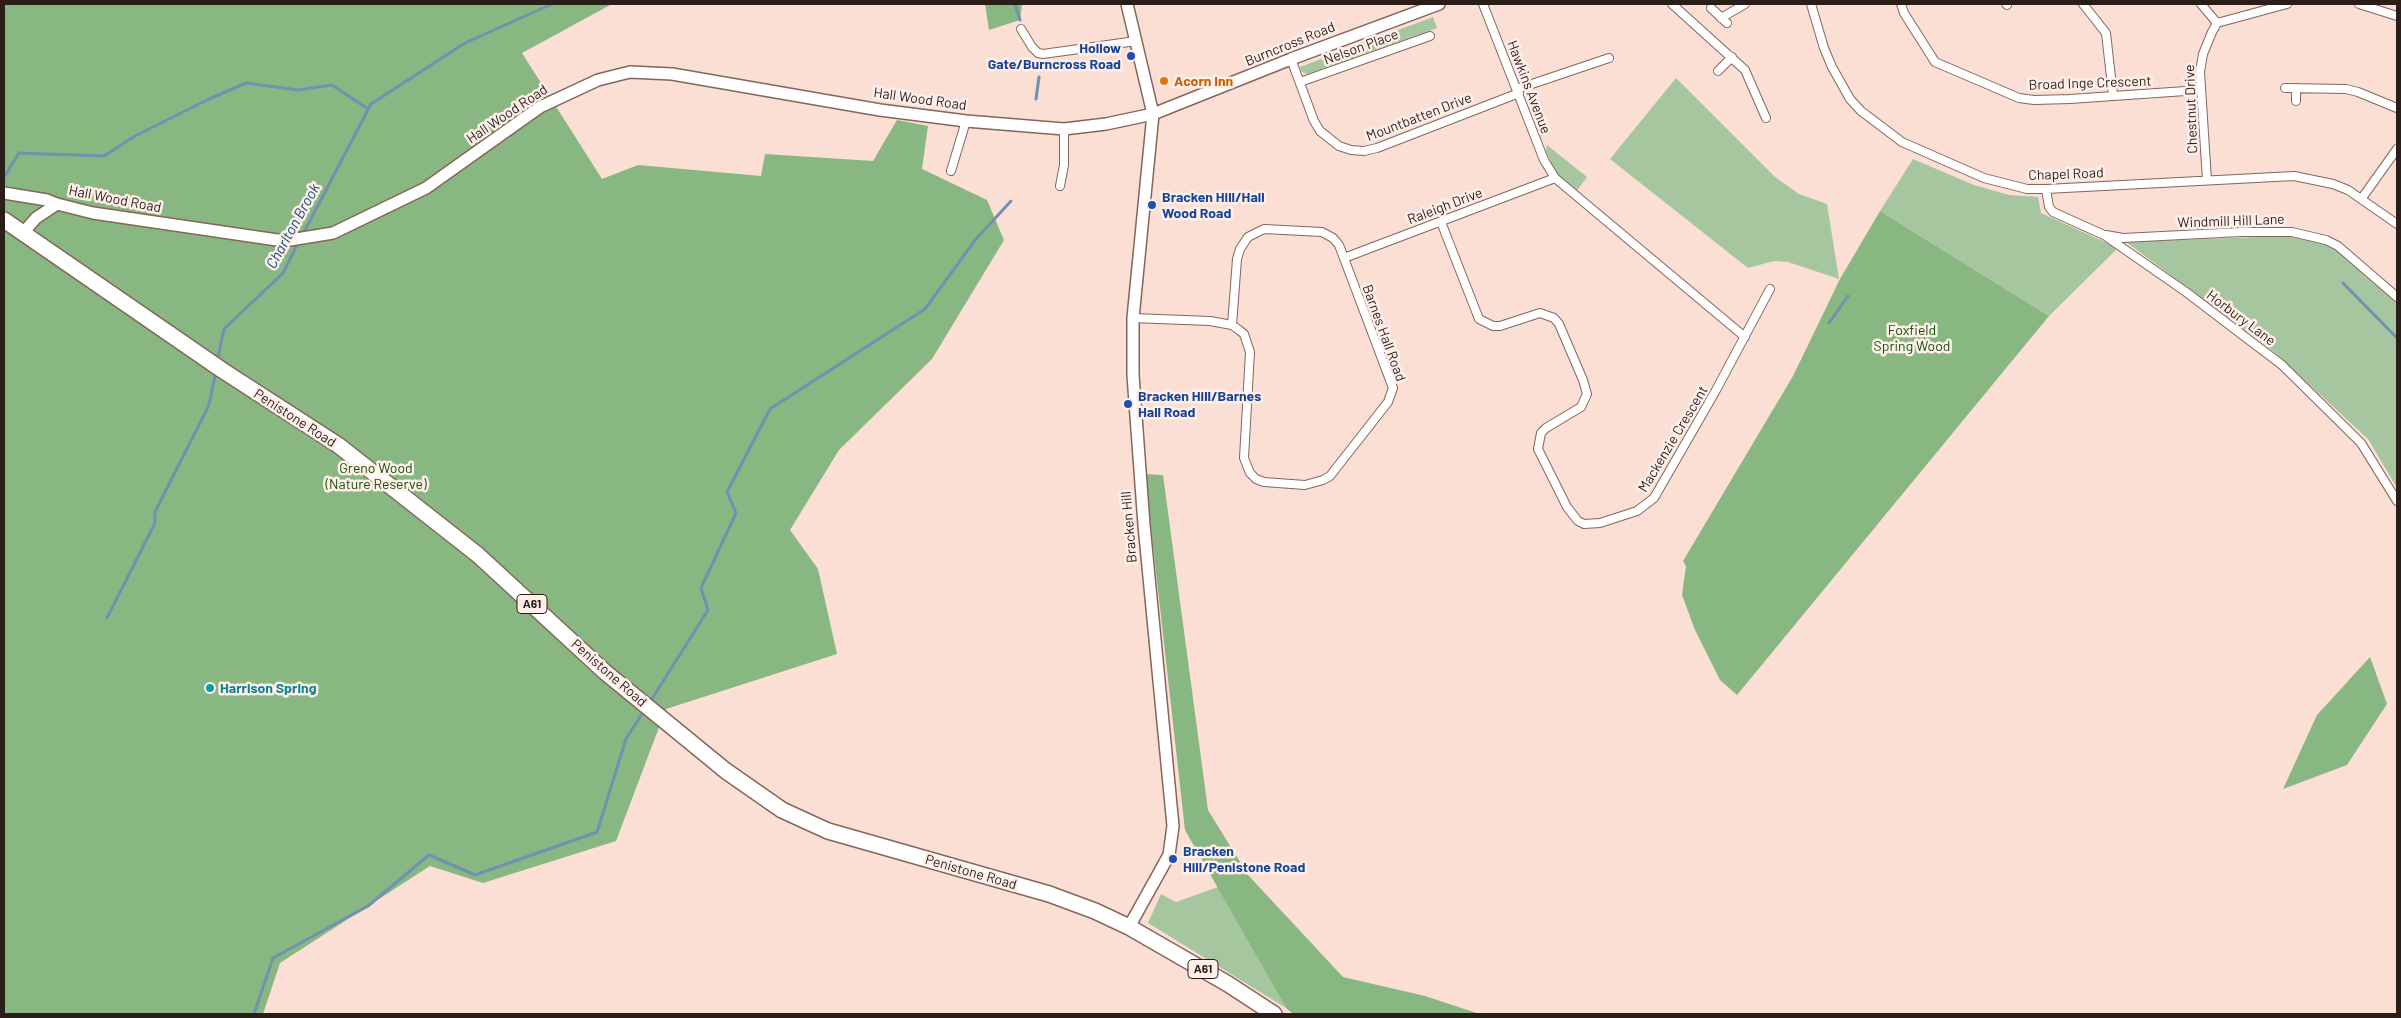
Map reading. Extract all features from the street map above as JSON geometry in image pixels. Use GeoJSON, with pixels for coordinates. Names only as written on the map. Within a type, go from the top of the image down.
{"type":"FeatureCollection","features":[{"type":"Feature","properties":{"kind":"highway","name":"Penistone Road"},"geometry":{"type":"LineString","coordinates":[[4,220],[222,370],[338,445],[478,555],[618,683],[726,771],[782,810],[828,831],[1049,894],[1095,911],[1129,927],[1228,984],[1274,1014]]}},
{"type":"Feature","properties":{"kind":"main road","name":"Bracken Hill"},"geometry":{"type":"LineString","coordinates":[[1127,4],[1153,114],[1133,318],[1133,375],[1143,516],[1173,826],[1169,855],[1129,927]]}},
{"type":"Feature","properties":{"kind":"main road","name":"Burncross Road"},"geometry":{"type":"LineString","coordinates":[[1153,114],[1291,59],[1439,4]]}},
{"type":"Feature","properties":{"kind":"main road","name":"Hall Wood Road"},"geometry":{"type":"LineString","coordinates":[[23,233],[36,218],[57,204],[93,213],[284,242],[333,233],[426,188],[540,107],[598,80],[630,72],[672,74],[880,110],[966,121],[1064,129],[1153,114]]}},
{"type":"Feature","properties":{"kind":"main road"},"geometry":{"type":"LineString","coordinates":[[4,192],[47,200],[57,204]]}},
{"type":"Feature","properties":{"kind":"street","name":"Hawkins Avenue"},"geometry":{"type":"LineString","coordinates":[[1483,4],[1544,160],[1555,178]]}},
{"type":"Feature","properties":{"kind":"street"},"geometry":{"type":"LineString","coordinates":[[1672,4],[1732,57],[1750,77],[1766,118]]}},
{"type":"Feature","properties":{"kind":"street"},"geometry":{"type":"LineString","coordinates":[[1710,8],[1724,21],[1745,4]]}},
{"type":"Feature","properties":{"kind":"street","name":"Chapel Road"},"geometry":{"type":"LineString","coordinates":[[1812,4],[1824,48],[1850,100],[1866,116],[1902,142],[1984,178],[2027,188],[2046,189],[2294,176],[2333,184],[2362,198],[2397,224]]}},
{"type":"Feature","properties":{"kind":"street","name":"Broad Inge Crescent"},"geometry":{"type":"LineString","coordinates":[[1901,4],[1904,13],[1930,56],[1944,67],[2019,98],[2061,99],[2200,90]]}},
{"type":"Feature","properties":{"kind":"street"},"geometry":{"type":"LineString","coordinates":[[2083,4],[2106,33],[2114,95]]}},
{"type":"Feature","properties":{"kind":"street"},"geometry":{"type":"LineString","coordinates":[[2201,4],[2216,23],[2286,4]]}},
{"type":"Feature","properties":{"kind":"street"},"geometry":{"type":"LineString","coordinates":[[2359,4],[2397,16]]}},
{"type":"Feature","properties":{"kind":"street","name":"Chestnut Drive"},"geometry":{"type":"LineString","coordinates":[[2207,180],[2200,90],[2203,54],[2216,23]]}},
{"type":"Feature","properties":{"kind":"street"},"geometry":{"type":"LineString","coordinates":[[1021,29],[1032,47],[1038,53],[1043,54],[1136,41]]}},
{"type":"Feature","properties":{"kind":"street","name":"Nelson Place"},"geometry":{"type":"LineString","coordinates":[[1300,82],[1430,36]]}},
{"type":"Feature","properties":{"kind":"street"},"geometry":{"type":"LineString","coordinates":[[1718,71],[1732,57]]}},
{"type":"Feature","properties":{"kind":"street","name":"Mountbatten Drive"},"geometry":{"type":"LineString","coordinates":[[1291,59],[1314,121],[1320,132],[1339,146],[1364,151],[1609,58]]}},
{"type":"Feature","properties":{"kind":"street"},"geometry":{"type":"LineString","coordinates":[[2285,88],[2327,88],[2358,92],[2397,108]]}},
{"type":"Feature","properties":{"kind":"street"},"geometry":{"type":"LineString","coordinates":[[2296,88],[2296,101]]}},
{"type":"Feature","properties":{"kind":"street"},"geometry":{"type":"LineString","coordinates":[[951,171],[966,121]]}},
{"type":"Feature","properties":{"kind":"street"},"geometry":{"type":"LineString","coordinates":[[1060,186],[1064,165],[1064,129]]}},
{"type":"Feature","properties":{"kind":"street"},"geometry":{"type":"LineString","coordinates":[[2362,198],[2397,149]]}},
{"type":"Feature","properties":{"kind":"street"},"geometry":{"type":"LineString","coordinates":[[1555,178],[1745,337]]}},
{"type":"Feature","properties":{"kind":"street","name":"Raleigh Drive"},"geometry":{"type":"LineString","coordinates":[[1344,258],[1555,178]]}},
{"type":"Feature","properties":{"kind":"street","name":"Horbury Lane"},"geometry":{"type":"LineString","coordinates":[[2046,189],[2049,208],[2053,212],[2104,235],[2186,292],[2282,365],[2361,443],[2397,501]]}},
{"type":"Feature","properties":{"kind":"street","name":"Mackenzie Crescent"},"geometry":{"type":"LineString","coordinates":[[1441,222],[1480,319],[1492,326],[1500,326],[1540,313],[1548,314],[1559,324],[1587,394],[1581,407],[1541,433],[1538,449],[1567,507],[1578,521],[1584,524],[1592,525],[1637,511],[1654,498],[1745,337],[1770,288]]}},
{"type":"Feature","properties":{"kind":"street","name":"Barnes Hall Road"},"geometry":{"type":"LineString","coordinates":[[1264,229],[1322,232],[1333,238],[1344,258],[1393,388],[1388,402],[1330,476],[1306,485],[1264,482],[1256,479],[1250,473],[1244,458],[1250,352],[1244,334],[1232,325],[1237,259],[1243,243],[1255,232],[1264,229]]}},
{"type":"Feature","properties":{"kind":"street","name":"Windmill Hill Lane"},"geometry":{"type":"LineString","coordinates":[[2104,235],[2123,238],[2273,231],[2301,234],[2326,240],[2346,251],[2397,297]]}},
{"type":"Feature","properties":{"kind":"street"},"geometry":{"type":"LineString","coordinates":[[1133,318],[1210,321],[1232,325]]}},
{"type":"Feature","properties":{"kind":"green space","name":"Greno Wood (Nature Reserve)"},"geometry":{"type":"Polygon","coordinates":[[[4,4],[612,4],[522,53],[602,179],[638,165],[761,176],[765,154],[873,161],[897,120],[928,126],[922,169],[987,200],[1004,240],[932,359],[839,450],[790,530],[818,569],[837,654],[666,709],[616,841],[483,883],[430,866],[280,963],[263,1014],[4,1014],[4,4]]]}},
{"type":"Feature","properties":{"kind":"green space"},"geometry":{"type":"Polygon","coordinates":[[[985,4],[1022,4],[1020,20],[989,30],[985,4]]]}},
{"type":"Feature","properties":{"kind":"green space"},"geometry":{"type":"Polygon","coordinates":[[[1433,17],[1437,28],[1307,74],[1302,72],[1300,67],[1433,17]]]}},
{"type":"Feature","properties":{"kind":"green space"},"geometry":{"type":"Polygon","coordinates":[[[1676,78],[1775,177],[1799,194],[1827,204],[1839,279],[1788,262],[1774,261],[1748,268],[1610,159],[1676,78]]]}},
{"type":"Feature","properties":{"kind":"green space"},"geometry":{"type":"Polygon","coordinates":[[[1547,145],[1587,177],[1576,192],[1559,177],[1554,169],[1546,151],[1547,145]]]}},
{"type":"Feature","properties":{"kind":"green space"},"geometry":{"type":"Polygon","coordinates":[[[1913,159],[1974,185],[2009,195],[2038,197],[2041,213],[2118,248],[2049,316],[1880,211],[1913,159]]]}},
{"type":"Feature","properties":{"kind":"green space","name":"Foxfield Spring Wood"},"geometry":{"type":"Polygon","coordinates":[[[1880,211],[2049,316],[1737,695],[1720,680],[1695,630],[1682,595],[1686,566],[1683,561],[1793,376],[1840,279],[1880,211]]]}},
{"type":"Feature","properties":{"kind":"green space"},"geometry":{"type":"Polygon","coordinates":[[[2287,236],[2319,242],[2341,253],[2397,303],[2397,488],[2368,439],[2273,351],[2126,242],[2287,236]]]}},
{"type":"Feature","properties":{"kind":"green space"},"geometry":{"type":"Polygon","coordinates":[[[1145,474],[1163,475],[1208,810],[1248,875],[1343,977],[1425,996],[1480,1014],[1293,1014],[1286,1008],[1185,830],[1145,474]]]}},
{"type":"Feature","properties":{"kind":"green space"},"geometry":{"type":"Polygon","coordinates":[[[2370,657],[2387,704],[2347,765],[2283,789],[2317,715],[2370,657]]]}},
{"type":"Feature","properties":{"kind":"green space"},"geometry":{"type":"Polygon","coordinates":[[[1218,887],[1286,1008],[1148,923],[1161,894],[1176,902],[1218,887]]]}},
{"type":"Feature","properties":{"kind":"waterway","name":"Charlton Brook"},"geometry":{"type":"LineString","coordinates":[[302,236],[371,104],[465,43],[552,4]]}},
{"type":"Feature","properties":{"kind":"waterway"},"geometry":{"type":"LineString","coordinates":[[1015,4],[1020,20]]}},
{"type":"Feature","properties":{"kind":"waterway"},"geometry":{"type":"LineString","coordinates":[[1036,99],[1039,77]]}},
{"type":"Feature","properties":{"kind":"waterway"},"geometry":{"type":"LineString","coordinates":[[4,177],[19,153],[104,156],[135,136],[246,83],[298,90],[332,85],[368,109]]}},
{"type":"Feature","properties":{"kind":"waterway"},"geometry":{"type":"LineString","coordinates":[[650,702],[708,610],[701,588],[736,513],[727,492],[770,409],[925,309],[976,239],[1011,201]]}},
{"type":"Feature","properties":{"kind":"waterway","name":"Charlton Brook"},"geometry":{"type":"LineString","coordinates":[[217,362],[224,329],[283,273],[299,241]]}},
{"type":"Feature","properties":{"kind":"waterway"},"geometry":{"type":"LineString","coordinates":[[2343,283],[2397,338]]}},
{"type":"Feature","properties":{"kind":"waterway"},"geometry":{"type":"LineString","coordinates":[[1829,323],[1848,296]]}},
{"type":"Feature","properties":{"kind":"waterway","name":"Charlton Brook"},"geometry":{"type":"LineString","coordinates":[[107,618],[155,523],[155,512],[209,405],[216,371]]}},
{"type":"Feature","properties":{"kind":"waterway"},"geometry":{"type":"LineString","coordinates":[[254,1014],[273,958],[368,906],[429,855],[475,875],[597,832],[626,739],[645,709]]}},
{"type":"Feature","properties":{"kind":"place","name":"Hollow Gate/Burncross Road"},"geometry":{"type":"Point","coordinates":[1131,56]}},
{"type":"Feature","properties":{"kind":"place","name":"Acorn Inn"},"geometry":{"type":"Point","coordinates":[1164,81]}},
{"type":"Feature","properties":{"kind":"place","name":"Bracken Hill/Hall Wood Road"},"geometry":{"type":"Point","coordinates":[1152,205]}},
{"type":"Feature","properties":{"kind":"place","name":"Bracken Hill/Barnes Hall Road"},"geometry":{"type":"Point","coordinates":[1128,404]}},
{"type":"Feature","properties":{"kind":"place","name":"Harrison Spring"},"geometry":{"type":"Point","coordinates":[210,688]}},
{"type":"Feature","properties":{"kind":"place","name":"Bracken Hill/Penistone Road"},"geometry":{"type":"Point","coordinates":[1173,859]}}]}
